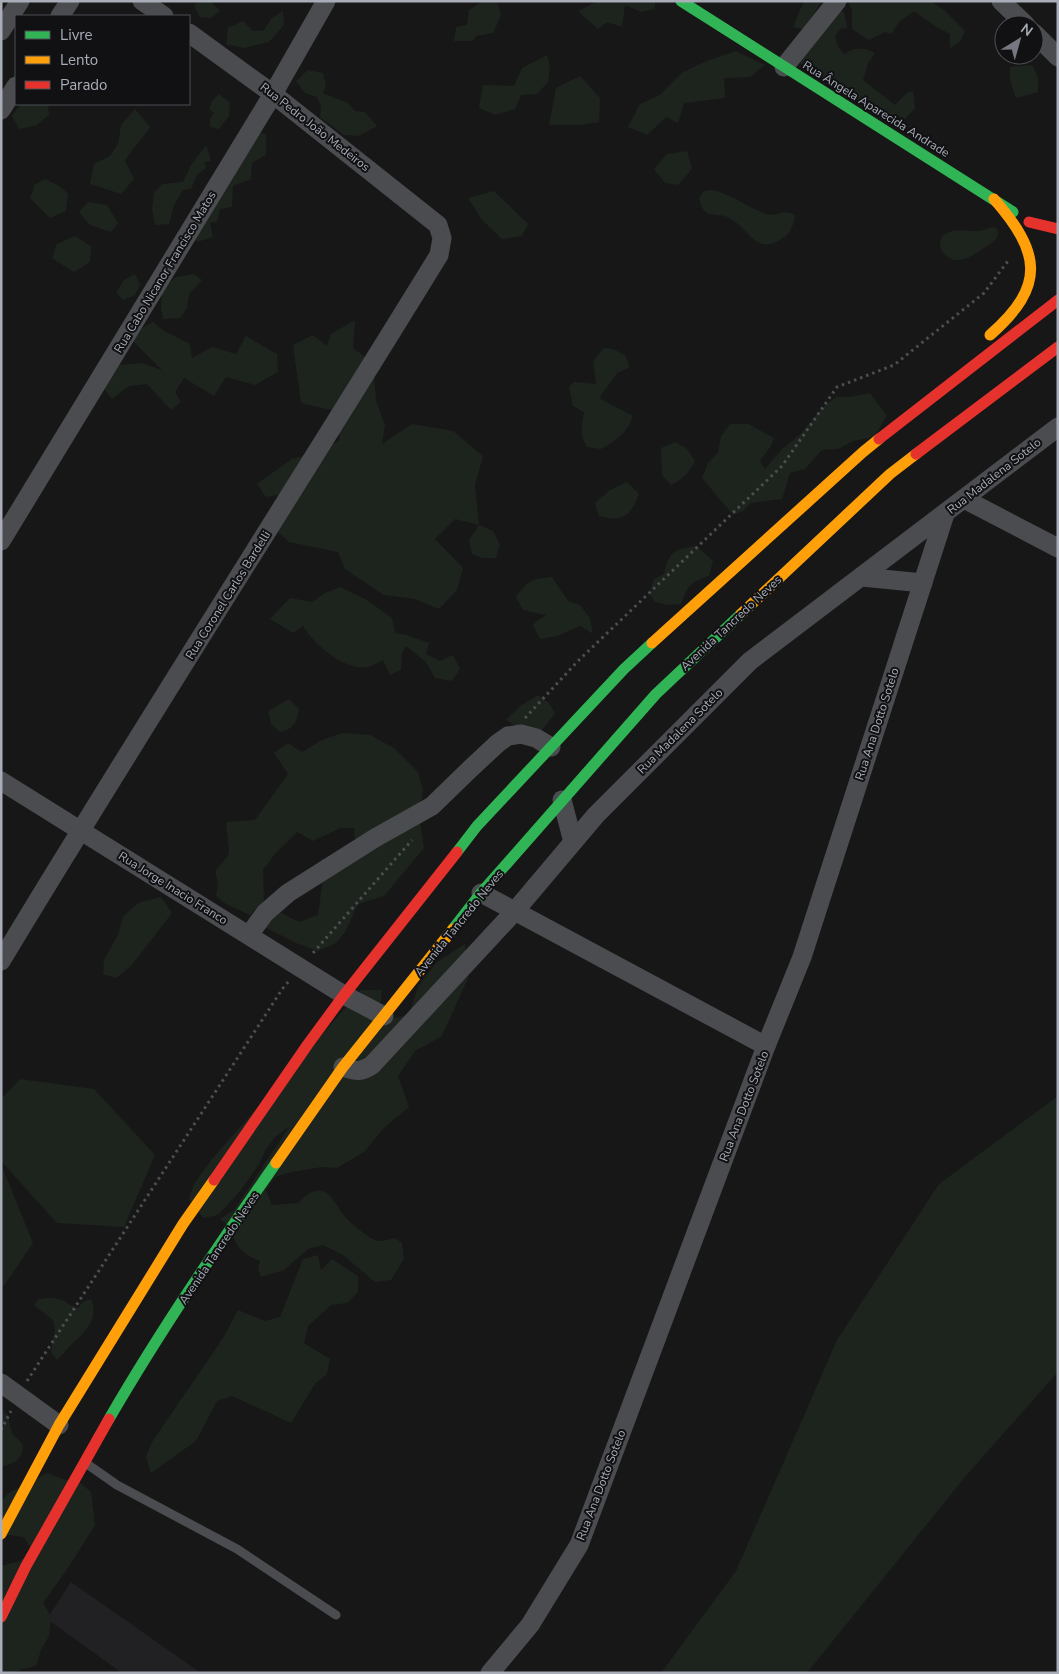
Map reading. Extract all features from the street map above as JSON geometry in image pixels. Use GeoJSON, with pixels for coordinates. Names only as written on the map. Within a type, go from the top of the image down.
{"type":"FeatureCollection","features":[{"type":"Feature","properties":{"kind":"main road","name":"Rua Ângela Aparecida Andrade"},"geometry":{"type":"LineString","coordinates":[[681,1],[1058,240]]}},
{"type":"Feature","properties":{"kind":"main road"},"geometry":{"type":"LineString","coordinates":[[982,341],[996,330],[1019,305],[1029,283],[1032,263],[1027,245],[1014,222],[994,199]]}},
{"type":"Feature","properties":{"kind":"main road"},"geometry":{"type":"LineString","coordinates":[[1029,222],[1058,229]]}},
{"type":"Feature","properties":{"kind":"main road"},"geometry":{"type":"LineString","coordinates":[[1,1534],[6,1513],[183,1224],[344,995],[477,826],[631,663],[863,452],[1058,300]]}},
{"type":"Feature","properties":{"kind":"main road","name":"Avenida Tancredo Neves"},"geometry":{"type":"LineString","coordinates":[[1,1617],[26,1566],[126,1390],[218,1246],[343,1067],[481,893],[656,694],[890,474],[1058,347]]}},
{"type":"Feature","properties":{"kind":"main road"},"geometry":{"type":"LineString","coordinates":[[928,402],[943,376]]}},
{"type":"Feature","properties":{"kind":"street"},"geometry":{"type":"LineString","coordinates":[[1,31],[20,1]]}},
{"type":"Feature","properties":{"kind":"street"},"geometry":{"type":"LineString","coordinates":[[61,15],[70,1]]}},
{"type":"Feature","properties":{"kind":"street"},"geometry":{"type":"LineString","coordinates":[[142,1],[163,15]]}},
{"type":"Feature","properties":{"kind":"street","name":"Rua Cabo Nicanor Francisco Matos"},"geometry":{"type":"LineString","coordinates":[[1,541],[274,94],[326,1]]}},
{"type":"Feature","properties":{"kind":"street"},"geometry":{"type":"LineString","coordinates":[[784,67],[837,1]]}},
{"type":"Feature","properties":{"kind":"street"},"geometry":{"type":"LineString","coordinates":[[1002,1],[1016,15]]}},
{"type":"Feature","properties":{"kind":"street","name":"Rua Pedro João Medeiros"},"geometry":{"type":"LineString","coordinates":[[190,34],[274,94],[438,225]]}},
{"type":"Feature","properties":{"kind":"street"},"geometry":{"type":"LineString","coordinates":[[1044,43],[1058,57]]}},
{"type":"Feature","properties":{"kind":"street"},"geometry":{"type":"LineString","coordinates":[[1,110],[15,88]]}},
{"type":"Feature","properties":{"kind":"street","name":"Rua Coronel Carlos Bardelli"},"geometry":{"type":"LineString","coordinates":[[1,961],[439,255],[442,238],[438,225]]}},
{"type":"Feature","properties":{"kind":"street","name":"Rua Madalena Sotelo"},"geometry":{"type":"LineString","coordinates":[[343,1067],[363,1071],[372,1065],[514,912],[596,815],[750,661],[1058,427]]}},
{"type":"Feature","properties":{"kind":"street"},"geometry":{"type":"LineString","coordinates":[[964,499],[1058,548]]}},
{"type":"Feature","properties":{"kind":"street","name":"Rua Ana Dotto Sotelo"},"geometry":{"type":"LineString","coordinates":[[490,1673],[530,1625],[579,1546],[766,1046],[802,957],[945,514]]}},
{"type":"Feature","properties":{"kind":"street"},"geometry":{"type":"LineString","coordinates":[[862,576],[923,583]]}},
{"type":"Feature","properties":{"kind":"street"},"geometry":{"type":"LineString","coordinates":[[248,935],[266,913],[288,893],[375,838],[432,806],[498,743],[508,736],[521,734],[536,738],[551,747]]}},
{"type":"Feature","properties":{"kind":"street","name":"Rua Jorge Inacio Franco"},"geometry":{"type":"LineString","coordinates":[[1,781],[344,995],[384,1016]]}},
{"type":"Feature","properties":{"kind":"street"},"geometry":{"type":"LineString","coordinates":[[562,800],[573,842]]}},
{"type":"Feature","properties":{"kind":"street"},"geometry":{"type":"LineString","coordinates":[[481,893],[766,1046]]}},
{"type":"Feature","properties":{"kind":"street"},"geometry":{"type":"LineString","coordinates":[[1,1383],[60,1425]]}},
{"type":"Feature","properties":{"kind":"lane"},"geometry":{"type":"LineString","coordinates":[[85,1463],[117,1485],[237,1549],[336,1616]]}},
{"type":"Feature","properties":{"kind":"shaded area"},"geometry":{"type":"Polygon","coordinates":[[[198,1],[210,1],[220,11],[211,18],[200,17],[194,5],[198,1]]]}},
{"type":"Feature","properties":{"kind":"shaded area"},"geometry":{"type":"Polygon","coordinates":[[[483,1],[495,1],[498,4],[501,16],[493,33],[476,36],[473,41],[454,41],[456,27],[467,25],[469,10],[483,1]]]}},
{"type":"Feature","properties":{"kind":"shaded area"},"geometry":{"type":"Polygon","coordinates":[[[598,1],[655,1],[655,9],[641,12],[625,5],[622,27],[607,22],[598,29],[578,11],[598,1]]]}},
{"type":"Feature","properties":{"kind":"shaded area"},"geometry":{"type":"Polygon","coordinates":[[[821,1],[803,29],[793,27],[803,3],[821,1]]]}},
{"type":"Feature","properties":{"kind":"shaded area"},"geometry":{"type":"Polygon","coordinates":[[[849,1],[931,1],[945,11],[965,31],[960,42],[950,48],[950,34],[914,11],[900,21],[891,34],[885,32],[869,40],[852,29],[852,10],[849,1]]]}},
{"type":"Feature","properties":{"kind":"shaded area"},"geometry":{"type":"Polygon","coordinates":[[[834,8],[844,12],[847,28],[840,29],[835,36],[838,46],[844,54],[859,49],[875,53],[868,63],[863,80],[895,105],[908,92],[913,91],[915,108],[905,119],[894,114],[886,120],[796,60],[834,8]]]}},
{"type":"Feature","properties":{"kind":"shaded area"},"geometry":{"type":"Polygon","coordinates":[[[283,11],[284,25],[269,42],[244,48],[226,44],[228,28],[243,21],[253,31],[264,30],[271,19],[283,11]]]}},
{"type":"Feature","properties":{"kind":"shaded area"},"geometry":{"type":"Polygon","coordinates":[[[736,51],[765,65],[750,77],[724,78],[725,98],[684,103],[678,123],[666,117],[647,135],[628,127],[640,104],[660,95],[683,72],[736,51]]]}},
{"type":"Feature","properties":{"kind":"shaded area"},"geometry":{"type":"Polygon","coordinates":[[[547,55],[550,67],[548,82],[537,94],[521,95],[515,109],[495,115],[479,108],[483,85],[514,86],[522,68],[547,55]]]}},
{"type":"Feature","properties":{"kind":"shaded area"},"geometry":{"type":"Polygon","coordinates":[[[1032,65],[1038,77],[1038,92],[1016,98],[1010,80],[1010,67],[1032,65]]]}},
{"type":"Feature","properties":{"kind":"shaded area"},"geometry":{"type":"Polygon","coordinates":[[[308,70],[323,73],[326,86],[323,93],[348,103],[355,111],[365,112],[377,126],[359,136],[344,135],[320,117],[321,106],[317,97],[305,93],[296,81],[308,70]]]}},
{"type":"Feature","properties":{"kind":"shaded area"},"geometry":{"type":"Polygon","coordinates":[[[580,76],[600,98],[599,122],[581,125],[549,125],[556,88],[580,76]]]}},
{"type":"Feature","properties":{"kind":"shaded area"},"geometry":{"type":"Polygon","coordinates":[[[219,94],[230,103],[229,116],[219,129],[210,127],[210,119],[214,113],[209,109],[212,101],[219,94]]]}},
{"type":"Feature","properties":{"kind":"shaded area"},"geometry":{"type":"Polygon","coordinates":[[[20,105],[48,105],[49,115],[37,125],[19,129],[12,116],[20,105]]]}},
{"type":"Feature","properties":{"kind":"shaded area"},"geometry":{"type":"Polygon","coordinates":[[[135,109],[150,127],[125,161],[134,179],[121,194],[90,184],[94,164],[110,156],[118,144],[121,125],[135,109]]]}},
{"type":"Feature","properties":{"kind":"shaded area"},"geometry":{"type":"Polygon","coordinates":[[[246,129],[266,134],[266,155],[252,163],[251,179],[233,186],[232,207],[220,209],[217,222],[210,222],[213,237],[197,242],[186,227],[246,129]]]}},
{"type":"Feature","properties":{"kind":"shaded area"},"geometry":{"type":"Polygon","coordinates":[[[206,145],[211,161],[204,162],[206,168],[197,175],[191,189],[183,190],[174,205],[169,224],[155,225],[152,209],[154,192],[163,184],[183,182],[191,165],[206,145]]]}},
{"type":"Feature","properties":{"kind":"shaded area"},"geometry":{"type":"Polygon","coordinates":[[[687,151],[692,169],[678,185],[665,183],[654,169],[667,154],[687,151]]]}},
{"type":"Feature","properties":{"kind":"shaded area"},"geometry":{"type":"Polygon","coordinates":[[[46,179],[61,187],[68,194],[66,211],[50,218],[30,198],[35,184],[46,179]]]}},
{"type":"Feature","properties":{"kind":"shaded area"},"geometry":{"type":"Polygon","coordinates":[[[712,190],[767,214],[786,212],[795,215],[792,228],[786,236],[774,243],[760,243],[754,240],[731,219],[721,215],[712,215],[704,211],[699,198],[704,191],[712,190]]]}},
{"type":"Feature","properties":{"kind":"shaded area"},"geometry":{"type":"Polygon","coordinates":[[[494,191],[528,224],[522,236],[502,239],[482,220],[468,198],[494,191]]]}},
{"type":"Feature","properties":{"kind":"shaded area"},"geometry":{"type":"Polygon","coordinates":[[[88,202],[107,205],[118,223],[111,232],[90,225],[79,212],[88,202]]]}},
{"type":"Feature","properties":{"kind":"shaded area"},"geometry":{"type":"Polygon","coordinates":[[[993,227],[997,228],[998,231],[996,239],[969,257],[956,260],[943,253],[940,244],[943,236],[947,233],[959,230],[980,231],[993,227]]]}},
{"type":"Feature","properties":{"kind":"shaded area"},"geometry":{"type":"Polygon","coordinates":[[[75,236],[91,246],[90,262],[74,272],[52,258],[57,244],[75,236]]]}},
{"type":"Feature","properties":{"kind":"shaded area"},"geometry":{"type":"Polygon","coordinates":[[[135,274],[140,285],[135,295],[123,300],[116,292],[124,280],[135,274]]]}},
{"type":"Feature","properties":{"kind":"shaded area"},"geometry":{"type":"Polygon","coordinates":[[[194,274],[202,280],[189,294],[187,308],[180,318],[163,319],[161,308],[162,290],[176,277],[194,274]]]}},
{"type":"Feature","properties":{"kind":"shaded area"},"geometry":{"type":"Polygon","coordinates":[[[355,320],[353,348],[373,363],[376,401],[385,425],[382,444],[412,424],[453,431],[483,456],[475,485],[479,525],[455,519],[435,539],[463,568],[457,590],[439,609],[415,599],[384,595],[345,569],[338,552],[289,542],[270,524],[295,492],[266,497],[257,484],[292,459],[319,452],[340,440],[335,411],[301,403],[293,345],[313,335],[327,346],[331,334],[355,320]]]}},
{"type":"Feature","properties":{"kind":"shaded area"},"geometry":{"type":"Polygon","coordinates":[[[153,322],[164,331],[190,344],[192,358],[212,347],[236,354],[246,336],[277,354],[278,372],[255,385],[226,377],[214,396],[184,378],[175,392],[181,402],[171,410],[147,384],[129,386],[112,399],[98,381],[118,365],[142,363],[162,370],[128,336],[153,322]]]}},
{"type":"Feature","properties":{"kind":"shaded area"},"geometry":{"type":"Polygon","coordinates":[[[604,348],[613,349],[625,355],[630,367],[617,373],[599,398],[633,416],[625,432],[601,449],[587,447],[584,443],[582,430],[584,412],[573,406],[569,387],[574,382],[596,384],[593,361],[604,348]]]}},
{"type":"Feature","properties":{"kind":"shaded area"},"geometry":{"type":"Polygon","coordinates":[[[870,393],[887,416],[874,437],[853,441],[838,449],[822,450],[805,469],[790,473],[782,499],[751,503],[743,511],[733,515],[702,478],[708,463],[718,453],[721,436],[730,424],[748,424],[774,438],[771,446],[760,461],[765,469],[782,449],[801,434],[822,408],[836,397],[849,397],[870,393]]]}},
{"type":"Feature","properties":{"kind":"shaded area"},"geometry":{"type":"Polygon","coordinates":[[[675,442],[686,448],[695,461],[685,475],[671,485],[662,475],[661,448],[675,442]]]}},
{"type":"Feature","properties":{"kind":"shaded area"},"geometry":{"type":"Polygon","coordinates":[[[627,482],[639,494],[629,513],[620,518],[599,516],[595,503],[610,490],[627,482]]]}},
{"type":"Feature","properties":{"kind":"shaded area"},"geometry":{"type":"Polygon","coordinates":[[[479,525],[493,531],[500,545],[496,558],[482,558],[472,554],[469,540],[479,525]]]}},
{"type":"Feature","properties":{"kind":"shaded area"},"geometry":{"type":"Polygon","coordinates":[[[697,546],[713,561],[709,576],[690,585],[681,604],[668,605],[655,602],[649,593],[654,579],[664,574],[668,560],[674,552],[697,546]]]}},
{"type":"Feature","properties":{"kind":"shaded area"},"geometry":{"type":"Polygon","coordinates":[[[552,577],[568,601],[580,605],[590,618],[593,634],[580,626],[557,636],[540,639],[533,625],[546,615],[523,610],[516,597],[531,581],[552,577]]]}},
{"type":"Feature","properties":{"kind":"shaded area"},"geometry":{"type":"Polygon","coordinates":[[[340,587],[367,600],[392,618],[395,633],[429,643],[426,654],[440,661],[453,655],[460,669],[452,681],[435,678],[426,662],[406,646],[402,653],[401,670],[390,675],[383,660],[368,667],[349,665],[331,655],[315,641],[303,626],[293,633],[270,619],[290,598],[312,602],[325,593],[340,587]]]}},
{"type":"Feature","properties":{"kind":"shaded area"},"geometry":{"type":"Polygon","coordinates":[[[538,695],[549,703],[555,713],[542,730],[527,733],[506,720],[519,707],[538,695]]]}},
{"type":"Feature","properties":{"kind":"shaded area"},"geometry":{"type":"Polygon","coordinates":[[[289,699],[299,709],[297,718],[292,727],[280,732],[271,724],[268,711],[289,699]]]}},
{"type":"Feature","properties":{"kind":"shaded area"},"geometry":{"type":"Polygon","coordinates":[[[342,733],[370,735],[394,748],[418,772],[423,790],[419,815],[424,848],[384,896],[358,904],[345,932],[336,943],[318,951],[296,943],[263,926],[272,908],[299,922],[318,915],[322,886],[321,859],[344,858],[355,844],[354,828],[340,828],[313,841],[297,832],[275,854],[263,870],[264,900],[250,915],[226,904],[216,896],[218,883],[215,871],[228,856],[226,822],[255,820],[288,774],[274,753],[288,743],[302,752],[322,740],[342,733]]]}},
{"type":"Feature","properties":{"kind":"shaded area"},"geometry":{"type":"Polygon","coordinates":[[[161,897],[172,913],[131,966],[116,978],[103,974],[104,960],[118,935],[123,917],[138,903],[161,897]]]}},
{"type":"Feature","properties":{"kind":"shaded area"},"geometry":{"type":"Polygon","coordinates":[[[465,944],[468,978],[442,1036],[415,1051],[398,1076],[409,1107],[384,1128],[364,1152],[337,1168],[322,1167],[291,1172],[275,1177],[266,1190],[272,1205],[299,1203],[310,1193],[323,1191],[332,1198],[347,1219],[367,1235],[379,1241],[395,1238],[402,1243],[404,1259],[391,1280],[375,1282],[343,1255],[323,1245],[308,1249],[284,1270],[261,1277],[258,1269],[260,1261],[242,1251],[228,1227],[220,1219],[234,1210],[289,1127],[275,1137],[241,1190],[218,1215],[203,1218],[189,1199],[194,1184],[212,1159],[361,990],[382,990],[378,1021],[409,1015],[418,986],[437,962],[465,944]]]}},
{"type":"Feature","properties":{"kind":"shaded area"},"geometry":{"type":"Polygon","coordinates":[[[20,1079],[94,1089],[155,1155],[124,1227],[57,1223],[1,1161],[1,1099],[20,1079]]]}},
{"type":"Feature","properties":{"kind":"shaded area"},"geometry":{"type":"Polygon","coordinates":[[[1058,1096],[1058,1372],[964,1478],[807,1673],[661,1673],[736,1571],[837,1340],[939,1184],[1058,1096]]]}},
{"type":"Feature","properties":{"kind":"shaded area"},"geometry":{"type":"Polygon","coordinates":[[[1,1164],[33,1243],[1,1290],[1,1164]]]}},
{"type":"Feature","properties":{"kind":"shaded area"},"geometry":{"type":"Polygon","coordinates":[[[318,1255],[321,1270],[332,1259],[358,1276],[358,1292],[347,1303],[331,1305],[308,1326],[304,1343],[330,1359],[327,1374],[315,1384],[291,1423],[232,1396],[217,1401],[196,1441],[151,1473],[146,1457],[152,1442],[223,1338],[238,1310],[265,1321],[280,1317],[303,1259],[318,1255]]]}},
{"type":"Feature","properties":{"kind":"shaded area"},"geometry":{"type":"Polygon","coordinates":[[[39,1299],[59,1299],[78,1308],[83,1302],[91,1299],[93,1313],[89,1325],[57,1360],[51,1352],[55,1328],[53,1320],[34,1305],[39,1299]]]}},
{"type":"Feature","properties":{"kind":"shaded area"},"geometry":{"type":"Polygon","coordinates":[[[1,1407],[8,1416],[12,1433],[23,1445],[23,1450],[17,1460],[1,1467],[1,1407]]]}},
{"type":"Feature","properties":{"kind":"shaded area"},"geometry":{"type":"Polygon","coordinates":[[[47,1473],[62,1479],[79,1482],[91,1492],[95,1525],[43,1603],[51,1617],[49,1636],[41,1650],[36,1666],[15,1673],[1,1673],[1,1566],[20,1561],[32,1551],[24,1537],[8,1535],[1,1541],[1,1501],[9,1493],[47,1473]]]}},
{"type":"Feature","properties":{"kind":"shaded area"},"geometry":{"type":"Polygon","coordinates":[[[71,1582],[201,1673],[122,1673],[47,1619],[71,1582]]]}},
{"type":"Feature","properties":{"kind":"traffic: fast"},"geometry":{"type":"LineString","coordinates":[[681,1],[1013,212]]}},
{"type":"Feature","properties":{"kind":"traffic: fast"},"geometry":{"type":"LineString","coordinates":[[453,929],[481,893],[656,694],[741,614]]}},
{"type":"Feature","properties":{"kind":"traffic: fast"},"geometry":{"type":"LineString","coordinates":[[457,852],[477,826],[624,669],[652,643]]}},
{"type":"Feature","properties":{"kind":"traffic: fast"},"geometry":{"type":"LineString","coordinates":[[109,1419],[190,1289],[276,1163]]}},
{"type":"Feature","properties":{"kind":"traffic: slow"},"geometry":{"type":"LineString","coordinates":[[990,335],[1008,317],[1021,300],[1028,284],[1031,268],[1028,252],[1021,236],[994,199]]}},
{"type":"Feature","properties":{"kind":"traffic: slow"},"geometry":{"type":"LineString","coordinates":[[652,643],[879,439]]}},
{"type":"Feature","properties":{"kind":"traffic: slow"},"geometry":{"type":"LineString","coordinates":[[741,614],[890,474],[916,454]]}},
{"type":"Feature","properties":{"kind":"traffic: slow"},"geometry":{"type":"LineString","coordinates":[[276,1163],[343,1067],[453,929]]}},
{"type":"Feature","properties":{"kind":"traffic: slow"},"geometry":{"type":"LineString","coordinates":[[1,1534],[59,1425],[183,1224],[214,1180]]}},
{"type":"Feature","properties":{"kind":"traffic: jam"},"geometry":{"type":"LineString","coordinates":[[1029,222],[1058,229]]}},
{"type":"Feature","properties":{"kind":"traffic: jam"},"geometry":{"type":"LineString","coordinates":[[879,439],[1058,300]]}},
{"type":"Feature","properties":{"kind":"traffic: jam"},"geometry":{"type":"LineString","coordinates":[[916,454],[1058,347]]}},
{"type":"Feature","properties":{"kind":"traffic: jam"},"geometry":{"type":"LineString","coordinates":[[214,1180],[344,995],[457,852]]}},
{"type":"Feature","properties":{"kind":"traffic: jam"},"geometry":{"type":"LineString","coordinates":[[1,1617],[26,1566],[109,1419]]}}]}
